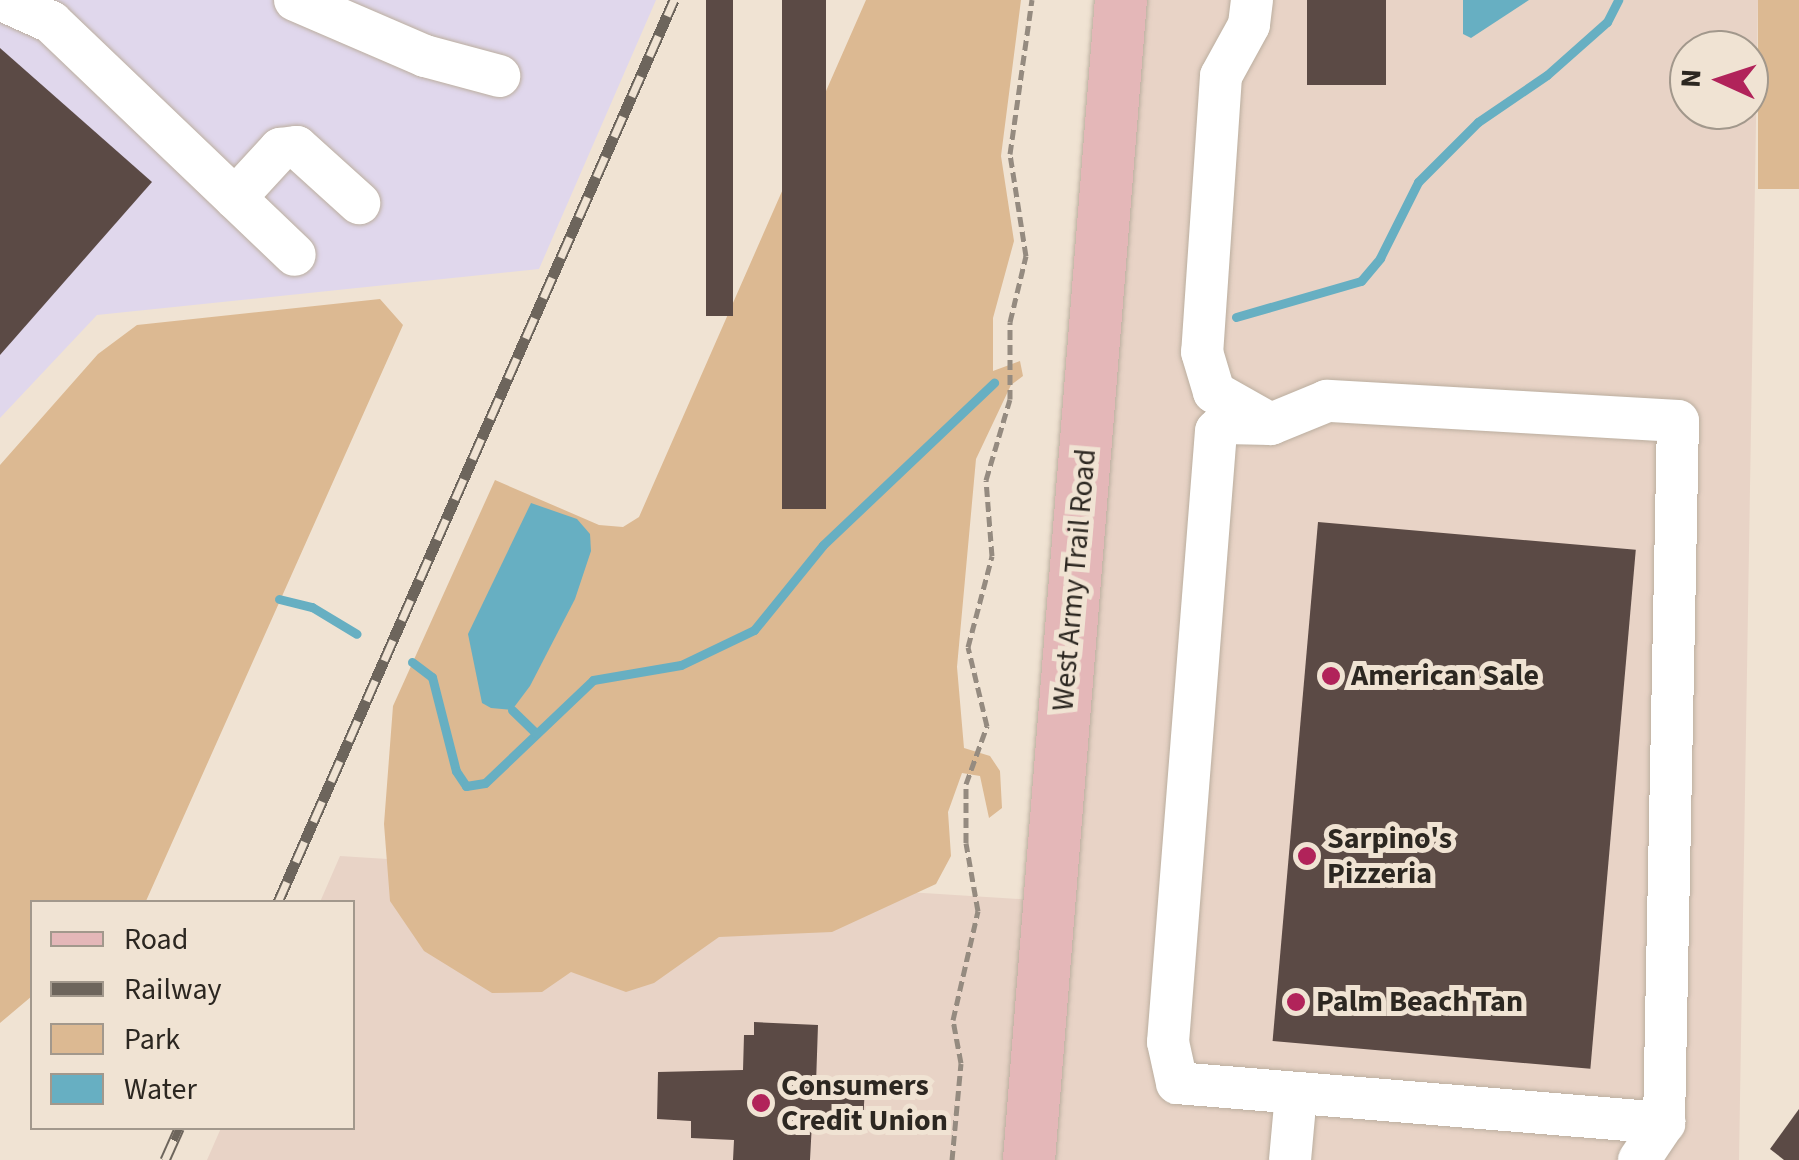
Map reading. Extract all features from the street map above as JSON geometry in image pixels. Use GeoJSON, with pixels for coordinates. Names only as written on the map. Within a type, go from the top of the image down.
{"type":"FeatureCollection","features":[{"type":"Feature","properties":{"kind":"main road","name":"West Army Trail Road"},"geometry":{"type":"LineString","coordinates":[[1030,1160],[1125,5]]}},
{"type":"Feature","properties":{"kind":"lane"},"geometry":{"type":"LineString","coordinates":[[2,0],[51,22],[294,256]]}},
{"type":"Feature","properties":{"kind":"lane"},"geometry":{"type":"LineString","coordinates":[[295,0],[425,56],[499,76]]}},
{"type":"Feature","properties":{"kind":"lane"},"geometry":{"type":"LineString","coordinates":[[1252,0],[1249,25],[1221,76],[1202,352],[1214,392],[1271,424]]}},
{"type":"Feature","properties":{"kind":"lane"},"geometry":{"type":"LineString","coordinates":[[235,198],[280,149],[297,147],[359,203]]}},
{"type":"Feature","properties":{"kind":"lane"},"geometry":{"type":"LineString","coordinates":[[1639,1160],[1664,1123],[1678,422],[1327,400],[1271,424],[1224,423],[1216,431],[1168,1042],[1177,1084],[1664,1123]]}},
{"type":"Feature","properties":{"kind":"lane"},"geometry":{"type":"LineString","coordinates":[[1290,1160],[1296,1094]]}},
{"type":"Feature","properties":{"kind":"path"},"geometry":{"type":"LineString","coordinates":[[952,1160],[961,1063],[953,1020],[978,911],[966,844],[966,784],[986,726],[968,647],[992,556],[985,490],[1010,399],[1010,322],[1026,256],[1010,154],[1032,0]]}},
{"type":"Feature","properties":{"kind":"shaded area"},"geometry":{"type":"Polygon","coordinates":[[[0,0],[656,0],[539,269],[97,315],[0,418],[0,0]]]}},
{"type":"Feature","properties":{"kind":"shaded area"},"geometry":{"type":"Polygon","coordinates":[[[1132,0],[1758,0],[1758,30],[1669,30],[1669,130],[1756,130],[1739,1160],[1043,1160],[1132,0]]]}},
{"type":"Feature","properties":{"kind":"shaded area"},"geometry":{"type":"Polygon","coordinates":[[[340,856],[1034,900],[1016,1160],[207,1160],[220,1130],[355,1130],[355,900],[321,900],[340,856]]]}},
{"type":"Feature","properties":{"kind":"green space"},"geometry":{"type":"Polygon","coordinates":[[[866,0],[1021,0],[1001,156],[1014,241],[993,318],[993,371],[1020,361],[1023,376],[1011,385],[976,459],[957,667],[964,748],[990,756],[1000,771],[1002,808],[989,818],[980,776],[962,773],[948,812],[951,856],[936,884],[832,932],[719,937],[654,983],[626,992],[571,972],[542,992],[492,993],[424,951],[390,901],[384,824],[393,706],[495,480],[599,525],[623,527],[639,517],[866,0]]]}},
{"type":"Feature","properties":{"kind":"green space"},"geometry":{"type":"Polygon","coordinates":[[[1758,0],[1799,0],[1799,189],[1758,189],[1758,130],[1769,130],[1769,30],[1758,30],[1758,0]]]}},
{"type":"Feature","properties":{"kind":"green space"},"geometry":{"type":"Polygon","coordinates":[[[380,299],[403,325],[146,900],[30,900],[30,998],[0,1023],[0,465],[98,354],[137,325],[380,299]]]}},
{"type":"Feature","properties":{"kind":"water"},"geometry":{"type":"Polygon","coordinates":[[[1463,0],[1529,0],[1471,38],[1463,34],[1463,0]]]}},
{"type":"Feature","properties":{"kind":"water"},"geometry":{"type":"Polygon","coordinates":[[[531,503],[577,519],[590,534],[591,551],[575,599],[530,686],[512,710],[491,708],[482,703],[468,634],[531,503]]]}},
{"type":"Feature","properties":{"kind":"building"},"geometry":{"type":"Polygon","coordinates":[[[706,0],[733,0],[733,316],[706,316],[706,0]]]}},
{"type":"Feature","properties":{"kind":"building"},"geometry":{"type":"Polygon","coordinates":[[[782,0],[826,0],[826,509],[782,509],[782,0]]]}},
{"type":"Feature","properties":{"kind":"building"},"geometry":{"type":"Polygon","coordinates":[[[1307,0],[1386,0],[1386,85],[1307,85],[1307,0]]]}},
{"type":"Feature","properties":{"kind":"building"},"geometry":{"type":"Polygon","coordinates":[[[0,48],[152,182],[0,355],[0,48]]]}},
{"type":"Feature","properties":{"kind":"building"},"geometry":{"type":"Polygon","coordinates":[[[1318,522],[1636,550],[1590,1069],[1273,1041],[1318,522]]]}},
{"type":"Feature","properties":{"kind":"building","name":"Consumers Credit Union"},"geometry":{"type":"Polygon","coordinates":[[[754,1022],[818,1025],[816,1084],[865,1086],[863,1124],[812,1122],[810,1160],[733,1160],[734,1140],[691,1138],[691,1121],[657,1119],[658,1072],[743,1070],[744,1035],[754,1035],[754,1022]]]}},
{"type":"Feature","properties":{"kind":"building"},"geometry":{"type":"Polygon","coordinates":[[[1799,1109],[1799,1160],[1784,1160],[1770,1149],[1799,1109]]]}},
{"type":"Feature","properties":{"kind":"waterway"},"geometry":{"type":"LineString","coordinates":[[1236,317],[1361,281],[1380,258],[1418,182],[1478,122],[1547,75],[1607,22],[1618,0]]}},
{"type":"Feature","properties":{"kind":"waterway"},"geometry":{"type":"LineString","coordinates":[[412,662],[432,677],[456,771],[466,786],[485,783],[593,680],[681,665],[754,630],[823,545],[994,383]]}},
{"type":"Feature","properties":{"kind":"waterway"},"geometry":{"type":"LineString","coordinates":[[279,599],[312,607],[357,634]]}},
{"type":"Feature","properties":{"kind":"waterway"},"geometry":{"type":"LineString","coordinates":[[512,710],[536,733]]}},
{"type":"Feature","properties":{"kind":"railway"},"geometry":{"type":"LineString","coordinates":[[279,900],[674,0]]}},
{"type":"Feature","properties":{"kind":"railway"},"geometry":{"type":"LineString","coordinates":[[165,1160],[178,1130]]}},
{"type":"Feature","properties":{"kind":"place","name":"American Sale"},"geometry":{"type":"Point","coordinates":[1331,676]}},
{"type":"Feature","properties":{"kind":"place","name":"Sarpino's Pizzeria"},"geometry":{"type":"Point","coordinates":[1307,856]}},
{"type":"Feature","properties":{"kind":"place","name":"Palm Beach Tan"},"geometry":{"type":"Point","coordinates":[1296,1002]}},
{"type":"Feature","properties":{"kind":"place","name":"Consumers Credit Union"},"geometry":{"type":"Point","coordinates":[761,1103]}}]}
